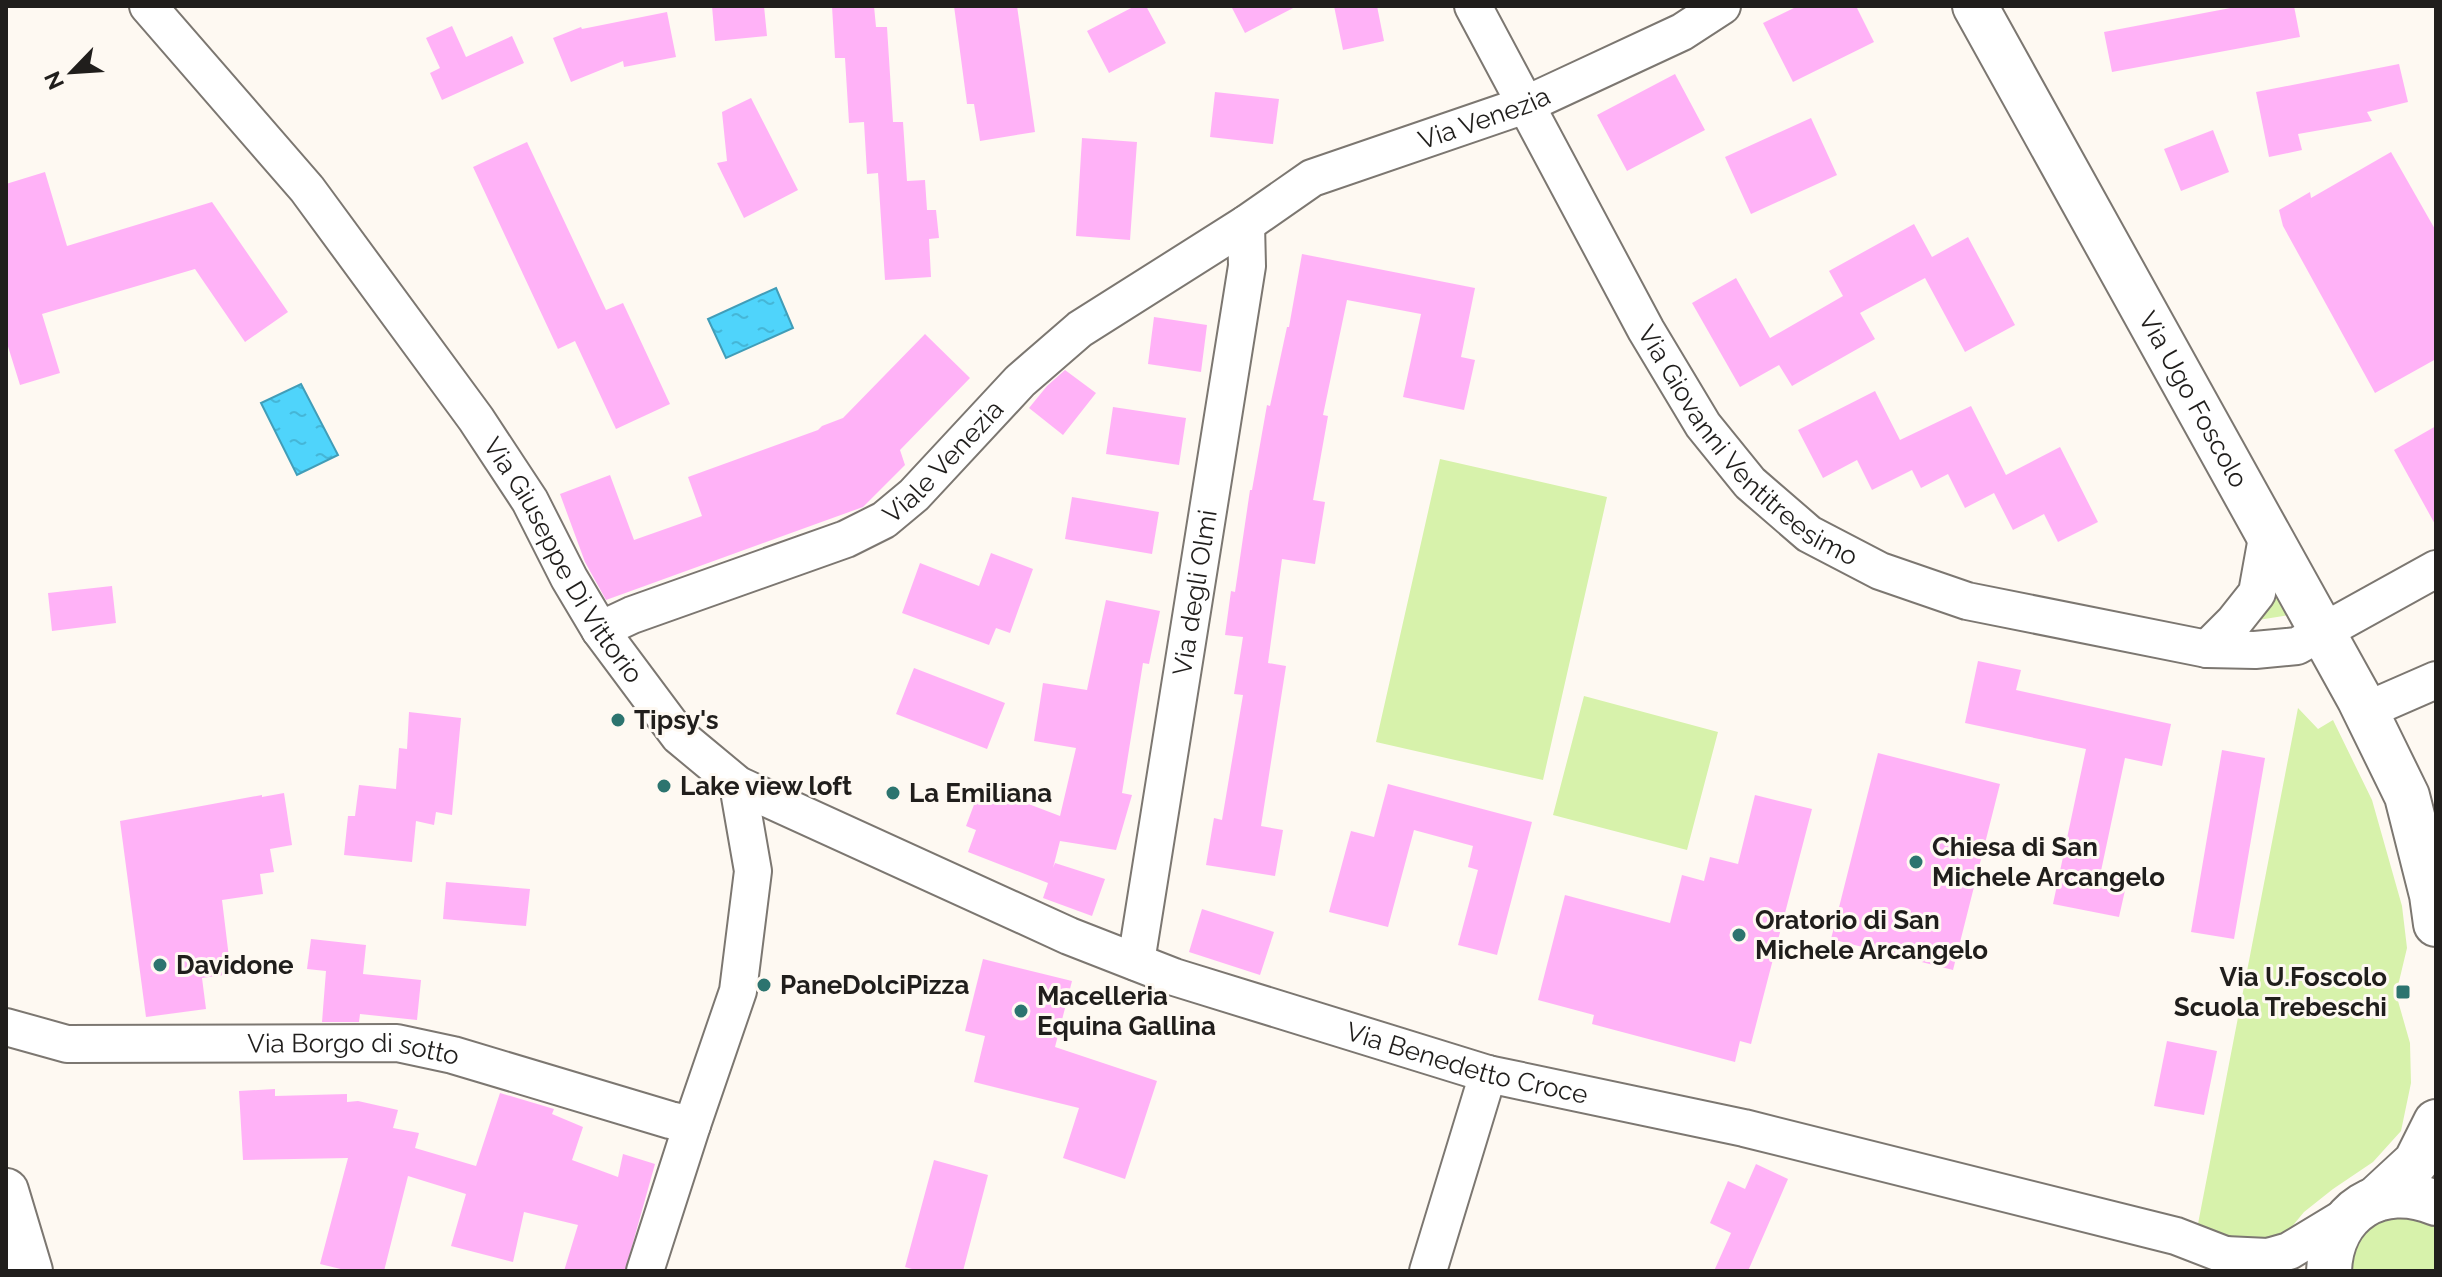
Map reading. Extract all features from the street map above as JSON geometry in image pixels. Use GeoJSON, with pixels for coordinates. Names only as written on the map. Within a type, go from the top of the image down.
{"type":"FeatureCollection","features":[{"type":"Feature","properties":{"kind":"street","name":"Via Giuseppe Di Vittorio"},"geometry":{"type":"LineString","coordinates":[[148,6],[307,189],[476,419],[530,501],[569,578],[600,630],[679,736],[738,785]]}},
{"type":"Feature","properties":{"kind":"street","name":"Via Giovanni Ventitreesimo"},"geometry":{"type":"LineString","coordinates":[[1473,6],[1646,330],[1703,425],[1750,483],[1809,534],[1880,571],[1967,601],[2207,649],[2255,650],[2297,646],[2436,569]]}},
{"type":"Feature","properties":{"kind":"street","name":"Via Venezia"},"geometry":{"type":"LineString","coordinates":[[1246,224],[1312,178],[1525,105],[1682,32],[1722,6]]}},
{"type":"Feature","properties":{"kind":"street","name":"Via Ugo Foscolo"},"geometry":{"type":"LineString","coordinates":[[1975,6],[2365,711],[2422,800],[2436,924]]}},
{"type":"Feature","properties":{"kind":"street","name":"Viale Venezia"},"geometry":{"type":"LineString","coordinates":[[600,630],[632,615],[846,539],[884,520],[914,495],[1020,381],[1080,329],[1246,224]]}},
{"type":"Feature","properties":{"kind":"street","name":"Via degli Olmi"},"geometry":{"type":"LineString","coordinates":[[1136,962],[1247,266],[1246,224]]}},
{"type":"Feature","properties":{"kind":"street"},"geometry":{"type":"LineString","coordinates":[[2207,649],[2257,593],[2268,532]]}},
{"type":"Feature","properties":{"kind":"street"},"geometry":{"type":"LineString","coordinates":[[2365,711],[2436,680]]}},
{"type":"Feature","properties":{"kind":"street"},"geometry":{"type":"LineString","coordinates":[[645,1271],[738,991],[753,871],[738,785]]}},
{"type":"Feature","properties":{"kind":"street","name":"Via Benedetto Croce"},"geometry":{"type":"LineString","coordinates":[[738,785],[1069,936],[1174,977],[1488,1074],[1744,1128],[2176,1236],[2240,1263],[2289,1251],[2364,1206]]}},
{"type":"Feature","properties":{"kind":"street","name":"Via Borgo di sotto"},"geometry":{"type":"LineString","coordinates":[[6,1027],[67,1044],[397,1043],[453,1055],[692,1125]]}},
{"type":"Feature","properties":{"kind":"street"},"geometry":{"type":"LineString","coordinates":[[1428,1271],[1488,1074]]}},
{"type":"Feature","properties":{"kind":"street"},"geometry":{"type":"LineString","coordinates":[[2329,1271],[2330,1254],[2338,1232],[2416,1162],[2436,1122]]}},
{"type":"Feature","properties":{"kind":"street"},"geometry":{"type":"LineString","coordinates":[[6,1158],[10,1200],[30,1271]]}},
{"type":"Feature","properties":{"kind":"street"},"geometry":{"type":"LineString","coordinates":[[2364,1206],[2396,1194],[2416,1195],[2436,1203]]}},
{"type":"Feature","properties":{"kind":"green space"},"geometry":{"type":"Polygon","coordinates":[[[1440,459],[1607,497],[1543,780],[1376,742],[1440,459]]]}},
{"type":"Feature","properties":{"kind":"green space"},"geometry":{"type":"Polygon","coordinates":[[[2272,583],[2289,615],[2252,621],[2272,583]]]}},
{"type":"Feature","properties":{"kind":"green space"},"geometry":{"type":"Polygon","coordinates":[[[1584,696],[1718,732],[1687,850],[1553,815],[1584,696]]]}},
{"type":"Feature","properties":{"kind":"green space"},"geometry":{"type":"Polygon","coordinates":[[[2298,708],[2318,729],[2333,720],[2372,800],[2402,906],[2407,948],[2396,994],[2410,1043],[2411,1083],[2401,1131],[2373,1162],[2333,1189],[2304,1212],[2290,1229],[2270,1242],[2240,1245],[2197,1229],[2298,708]]]}},
{"type":"Feature","properties":{"kind":"green space"},"geometry":{"type":"Polygon","coordinates":[[[2378,1212],[2429,1221],[2436,1229],[2436,1271],[2345,1271],[2345,1249],[2378,1212]]]}},
{"type":"Feature","properties":{"kind":"water"},"geometry":{"type":"Polygon","coordinates":[[[776,288],[793,328],[726,358],[708,319],[776,288]]]}},
{"type":"Feature","properties":{"kind":"water"},"geometry":{"type":"Polygon","coordinates":[[[301,384],[338,455],[297,475],[261,403],[301,384]]]}},
{"type":"Feature","properties":{"kind":"building"},"geometry":{"type":"Polygon","coordinates":[[[712,6],[764,6],[767,36],[715,41],[712,6]]]}},
{"type":"Feature","properties":{"kind":"building"},"geometry":{"type":"Polygon","coordinates":[[[832,6],[874,6],[876,27],[887,27],[893,122],[903,122],[907,181],[925,180],[927,210],[936,210],[939,238],[929,239],[931,277],[885,280],[878,173],[867,174],[864,122],[849,123],[845,58],[835,58],[832,6]]]}},
{"type":"Feature","properties":{"kind":"building"},"geometry":{"type":"Polygon","coordinates":[[[954,6],[1017,6],[1035,132],[980,141],[974,104],[967,104],[954,6]]]}},
{"type":"Feature","properties":{"kind":"building"},"geometry":{"type":"Polygon","coordinates":[[[1135,6],[1146,6],[1166,43],[1109,73],[1087,31],[1135,6]]]}},
{"type":"Feature","properties":{"kind":"building"},"geometry":{"type":"Polygon","coordinates":[[[1231,6],[1297,6],[1245,33],[1231,6]]]}},
{"type":"Feature","properties":{"kind":"building"},"geometry":{"type":"Polygon","coordinates":[[[1334,6],[1377,6],[1384,41],[1343,50],[1334,6]]]}},
{"type":"Feature","properties":{"kind":"building"},"geometry":{"type":"Polygon","coordinates":[[[1798,6],[1856,6],[1874,42],[1793,82],[1763,23],[1798,6]]]}},
{"type":"Feature","properties":{"kind":"building"},"geometry":{"type":"Polygon","coordinates":[[[2241,6],[2294,6],[2300,37],[2112,72],[2104,32],[2241,6]]]}},
{"type":"Feature","properties":{"kind":"building"},"geometry":{"type":"Polygon","coordinates":[[[667,12],[676,57],[624,67],[623,61],[571,82],[553,38],[581,27],[667,12]]]}},
{"type":"Feature","properties":{"kind":"building"},"geometry":{"type":"Polygon","coordinates":[[[452,26],[466,57],[512,36],[524,63],[442,100],[430,73],[440,68],[426,38],[452,26]]]}},
{"type":"Feature","properties":{"kind":"building"},"geometry":{"type":"Polygon","coordinates":[[[2399,64],[2408,102],[2367,112],[2372,121],[2298,134],[2302,150],[2269,157],[2256,92],[2399,64]]]}},
{"type":"Feature","properties":{"kind":"building"},"geometry":{"type":"Polygon","coordinates":[[[1675,74],[1705,130],[1627,171],[1597,115],[1675,74]]]}},
{"type":"Feature","properties":{"kind":"building"},"geometry":{"type":"Polygon","coordinates":[[[1215,92],[1279,99],[1273,144],[1210,137],[1215,92]]]}},
{"type":"Feature","properties":{"kind":"building"},"geometry":{"type":"Polygon","coordinates":[[[751,98],[798,190],[744,218],[717,163],[727,161],[722,112],[751,98]]]}},
{"type":"Feature","properties":{"kind":"building"},"geometry":{"type":"Polygon","coordinates":[[[1811,118],[1837,175],[1751,214],[1725,157],[1811,118]]]}},
{"type":"Feature","properties":{"kind":"building"},"geometry":{"type":"Polygon","coordinates":[[[2213,130],[2229,172],[2181,191],[2164,149],[2213,130]]]}},
{"type":"Feature","properties":{"kind":"building"},"geometry":{"type":"Polygon","coordinates":[[[1082,138],[1137,142],[1130,240],[1076,236],[1082,138]]]}},
{"type":"Feature","properties":{"kind":"building"},"geometry":{"type":"Polygon","coordinates":[[[527,142],[606,310],[623,303],[670,404],[616,429],[575,341],[558,349],[473,167],[527,142]]]}},
{"type":"Feature","properties":{"kind":"building"},"geometry":{"type":"Polygon","coordinates":[[[2391,152],[2436,231],[2436,359],[2375,393],[2283,226],[2279,210],[2310,192],[2311,198],[2391,152]]]}},
{"type":"Feature","properties":{"kind":"building"},"geometry":{"type":"Polygon","coordinates":[[[45,172],[67,246],[212,202],[288,312],[245,342],[195,269],[42,314],[60,373],[20,385],[6,340],[6,184],[45,172]]]}},
{"type":"Feature","properties":{"kind":"building"},"geometry":{"type":"Polygon","coordinates":[[[1914,224],[1932,257],[1968,237],[2015,325],[1965,352],[1925,278],[1860,313],[1875,339],[1792,386],[1779,365],[1740,387],[1692,303],[1736,278],[1770,338],[1843,296],[1829,271],[1914,224]]]}},
{"type":"Feature","properties":{"kind":"building"},"geometry":{"type":"Polygon","coordinates":[[[1302,254],[1475,288],[1461,357],[1475,360],[1464,410],[1403,397],[1421,314],[1347,300],[1323,415],[1328,416],[1313,500],[1325,502],[1315,564],[1282,559],[1268,663],[1286,666],[1261,826],[1283,830],[1275,876],[1206,865],[1214,818],[1222,820],[1243,695],[1234,694],[1243,637],[1225,635],[1231,591],[1235,592],[1250,490],[1267,405],[1270,406],[1289,327],[1302,254]]]}},
{"type":"Feature","properties":{"kind":"building"},"geometry":{"type":"Polygon","coordinates":[[[1154,317],[1207,325],[1201,372],[1148,364],[1154,317]]]}},
{"type":"Feature","properties":{"kind":"building"},"geometry":{"type":"Polygon","coordinates":[[[925,334],[970,378],[900,450],[905,465],[863,507],[606,600],[585,562],[560,494],[610,475],[634,540],[702,516],[688,477],[843,418],[925,334]]]}},
{"type":"Feature","properties":{"kind":"building"},"geometry":{"type":"Polygon","coordinates":[[[1065,370],[1096,393],[1063,435],[1029,408],[1065,370]]]}},
{"type":"Feature","properties":{"kind":"building"},"geometry":{"type":"Polygon","coordinates":[[[1875,391],[1900,440],[1971,406],[2006,475],[2060,447],[2098,522],[2058,542],[2044,514],[2013,530],[1994,493],[1965,508],[1948,474],[1921,488],[1912,470],[1872,490],[1857,460],[1823,478],[1798,430],[1875,391]]]}},
{"type":"Feature","properties":{"kind":"building"},"geometry":{"type":"Polygon","coordinates":[[[1113,407],[1186,418],[1179,465],[1106,454],[1113,407]]]}},
{"type":"Feature","properties":{"kind":"building"},"geometry":{"type":"Polygon","coordinates":[[[2436,426],[2436,526],[2394,450],[2436,426]]]}},
{"type":"Feature","properties":{"kind":"building"},"geometry":{"type":"Polygon","coordinates":[[[1072,497],[1159,512],[1152,554],[1065,539],[1072,497]]]}},
{"type":"Feature","properties":{"kind":"building"},"geometry":{"type":"Polygon","coordinates":[[[991,553],[1033,569],[1010,633],[996,628],[989,645],[902,613],[920,563],[979,586],[991,553]]]}},
{"type":"Feature","properties":{"kind":"building"},"geometry":{"type":"Polygon","coordinates":[[[112,586],[116,623],[52,631],[48,593],[112,586]]]}},
{"type":"Feature","properties":{"kind":"building"},"geometry":{"type":"Polygon","coordinates":[[[1106,600],[1160,611],[1149,664],[1143,663],[1122,793],[1132,795],[1116,850],[1060,841],[1053,868],[1055,863],[1105,879],[1092,916],[1043,898],[1048,883],[968,852],[976,830],[966,826],[981,786],[1060,816],[1076,748],[1034,741],[1043,683],[1087,690],[1106,600]]]}},
{"type":"Feature","properties":{"kind":"building"},"geometry":{"type":"Polygon","coordinates":[[[1978,661],[2021,670],[2016,690],[2171,724],[2162,766],[2125,758],[2101,871],[2128,877],[2119,917],[2053,904],[2086,749],[1965,723],[1978,661]]]}},
{"type":"Feature","properties":{"kind":"building"},"geometry":{"type":"Polygon","coordinates":[[[914,668],[1005,703],[987,749],[896,714],[914,668]]]}},
{"type":"Feature","properties":{"kind":"building"},"geometry":{"type":"Polygon","coordinates":[[[409,712],[461,718],[452,815],[436,812],[434,825],[416,821],[412,862],[344,855],[348,816],[355,816],[359,785],[396,789],[399,748],[407,749],[409,712]]]}},
{"type":"Feature","properties":{"kind":"building"},"geometry":{"type":"Polygon","coordinates":[[[2222,750],[2265,758],[2234,939],[2191,932],[2222,750]]]}},
{"type":"Feature","properties":{"kind":"building","name":"Chiesa di San Michele Arcangelo"},"geometry":{"type":"Polygon","coordinates":[[[1878,753],[2000,784],[1953,970],[1831,939],[1878,753]]]}},
{"type":"Feature","properties":{"kind":"building"},"geometry":{"type":"Polygon","coordinates":[[[1388,784],[1532,822],[1497,955],[1458,945],[1478,870],[1468,867],[1473,846],[1414,830],[1388,927],[1329,912],[1351,831],[1374,837],[1388,784]]]}},
{"type":"Feature","properties":{"kind":"building"},"geometry":{"type":"Polygon","coordinates":[[[284,793],[292,845],[270,849],[274,872],[260,874],[263,894],[222,900],[231,974],[202,978],[206,1009],[146,1017],[120,821],[284,793]]]}},
{"type":"Feature","properties":{"kind":"building"},"geometry":{"type":"Polygon","coordinates":[[[1755,795],[1812,809],[1751,1044],[1740,1041],[1735,1062],[1592,1024],[1594,1015],[1538,1000],[1565,895],[1670,923],[1682,875],[1704,881],[1710,857],[1738,864],[1755,795]]]}},
{"type":"Feature","properties":{"kind":"building"},"geometry":{"type":"Polygon","coordinates":[[[446,882],[530,889],[526,926],[443,919],[446,882]]]}},
{"type":"Feature","properties":{"kind":"building"},"geometry":{"type":"Polygon","coordinates":[[[1202,909],[1274,932],[1260,975],[1189,952],[1202,909]]]}},
{"type":"Feature","properties":{"kind":"building"},"geometry":{"type":"Polygon","coordinates":[[[311,939],[366,945],[363,974],[421,980],[417,1020],[360,1014],[359,1022],[322,1022],[326,971],[307,969],[311,939]]]}},
{"type":"Feature","properties":{"kind":"building"},"geometry":{"type":"Polygon","coordinates":[[[983,959],[1072,981],[1055,1047],[1157,1081],[1125,1179],[1063,1158],[1079,1108],[974,1082],[985,1036],[965,1031],[983,959]]]}},
{"type":"Feature","properties":{"kind":"building"},"geometry":{"type":"Polygon","coordinates":[[[2167,1041],[2217,1051],[2204,1115],[2154,1106],[2167,1041]]]}},
{"type":"Feature","properties":{"kind":"building"},"geometry":{"type":"Polygon","coordinates":[[[275,1089],[275,1096],[347,1094],[347,1102],[358,1101],[398,1110],[393,1128],[419,1133],[415,1148],[476,1166],[500,1093],[554,1109],[552,1114],[583,1127],[572,1160],[618,1177],[623,1154],[655,1164],[625,1271],[564,1271],[578,1225],[524,1212],[513,1262],[451,1246],[466,1194],[408,1176],[384,1271],[349,1271],[320,1264],[348,1158],[243,1160],[239,1091],[275,1089]]]}},
{"type":"Feature","properties":{"kind":"building"},"geometry":{"type":"Polygon","coordinates":[[[934,1160],[988,1175],[963,1271],[919,1271],[905,1267],[934,1160]]]}},
{"type":"Feature","properties":{"kind":"building"},"geometry":{"type":"Polygon","coordinates":[[[1756,1164],[1788,1179],[1748,1271],[1714,1271],[1731,1233],[1710,1223],[1728,1181],[1745,1189],[1756,1164]]]}},
{"type":"Feature","properties":{"kind":"place","name":"Tipsy's"},"geometry":{"type":"Point","coordinates":[618,720]}},
{"type":"Feature","properties":{"kind":"place","name":"Lake view loft"},"geometry":{"type":"Point","coordinates":[664,786]}},
{"type":"Feature","properties":{"kind":"place","name":"La Emiliana"},"geometry":{"type":"Point","coordinates":[893,793]}},
{"type":"Feature","properties":{"kind":"place","name":"Chiesa di San Michele Arcangelo"},"geometry":{"type":"Point","coordinates":[1916,862]}},
{"type":"Feature","properties":{"kind":"place","name":"Oratorio di San Michele Arcangelo"},"geometry":{"type":"Point","coordinates":[1739,935]}},
{"type":"Feature","properties":{"kind":"place","name":"Davidone"},"geometry":{"type":"Point","coordinates":[160,965]}},
{"type":"Feature","properties":{"kind":"place","name":"PaneDolciPizza"},"geometry":{"type":"Point","coordinates":[764,985]}},
{"type":"Feature","properties":{"kind":"place","name":"Via U.Foscolo Scuola Trebeschi"},"geometry":{"type":"Point","coordinates":[2403,992]}},
{"type":"Feature","properties":{"kind":"place","name":"Macelleria Equina Gallina"},"geometry":{"type":"Point","coordinates":[1021,1011]}}]}
